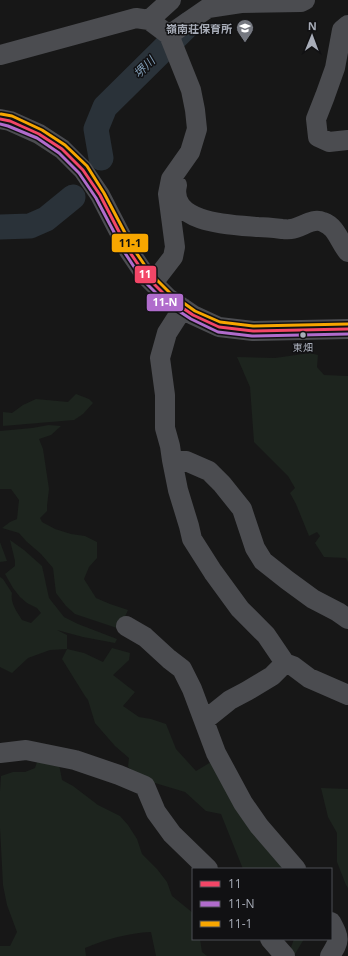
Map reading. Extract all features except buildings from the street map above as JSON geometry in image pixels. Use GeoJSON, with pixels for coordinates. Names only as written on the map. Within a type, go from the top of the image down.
{"type":"FeatureCollection","features":[{"type":"Feature","properties":{"kind":"street"},"geometry":{"type":"LineString","coordinates":[[149,20],[171,0]]}},
{"type":"Feature","properties":{"kind":"street"},"geometry":{"type":"LineString","coordinates":[[168,35],[208,8],[241,3],[301,2],[305,0]]}},
{"type":"Feature","properties":{"kind":"street"},"geometry":{"type":"LineString","coordinates":[[0,55],[136,18],[149,20],[168,35],[191,90],[197,129],[190,152],[171,178],[168,194],[175,247],[173,257],[153,283]]}},
{"type":"Feature","properties":{"kind":"street"},"geometry":{"type":"LineString","coordinates":[[348,25],[342,30],[335,68],[326,96],[316,119],[318,137],[329,142],[348,140]]}},
{"type":"Feature","properties":{"kind":"street"},"geometry":{"type":"LineString","coordinates":[[0,119],[10,121],[39,134],[62,149],[83,170],[100,195],[128,251],[146,276],[168,298],[193,315],[219,327],[253,331],[348,329]]}},
{"type":"Feature","properties":{"kind":"street"},"geometry":{"type":"LineString","coordinates":[[183,162],[186,166],[176,191],[177,200],[186,212],[201,220],[235,225],[292,230],[310,222],[322,221],[333,228],[348,252]]}},
{"type":"Feature","properties":{"kind":"street"},"geometry":{"type":"LineString","coordinates":[[183,308],[167,333],[160,358],[165,395],[166,428],[178,490],[192,539],[212,572],[238,606],[266,635],[285,662],[309,678],[348,695]]}},
{"type":"Feature","properties":{"kind":"street"},"geometry":{"type":"LineString","coordinates":[[172,460],[186,461],[208,471],[222,484],[242,509],[255,548],[263,561],[313,600],[338,612],[348,619]]}},
{"type":"Feature","properties":{"kind":"street"},"geometry":{"type":"LineString","coordinates":[[126,626],[145,637],[182,669],[205,720],[216,753],[243,803],[259,826],[295,868]]}},
{"type":"Feature","properties":{"kind":"street"},"geometry":{"type":"LineString","coordinates":[[205,720],[230,700],[247,692],[272,676],[285,662]]}},
{"type":"Feature","properties":{"kind":"street"},"geometry":{"type":"LineString","coordinates":[[0,753],[26,750],[75,760],[146,786],[156,812],[172,834],[207,868]]}},
{"type":"Feature","properties":{"kind":"street"},"geometry":{"type":"LineString","coordinates":[[330,956],[337,945],[338,935],[332,924]]}},
{"type":"Feature","properties":{"kind":"street"},"geometry":{"type":"LineString","coordinates":[[271,940],[285,956]]}},
{"type":"Feature","properties":{"kind":"shaded area"},"geometry":{"type":"Polygon","coordinates":[[[310,353],[318,355],[317,367],[324,375],[348,376],[348,562],[346,558],[324,557],[315,543],[320,536],[317,532],[309,536],[290,493],[295,488],[288,476],[254,442],[250,387],[237,357],[275,358],[310,353]]]}},
{"type":"Feature","properties":{"kind":"shaded area"},"geometry":{"type":"Polygon","coordinates":[[[76,394],[89,399],[93,403],[83,414],[74,420],[3,426],[3,412],[12,413],[23,405],[36,399],[68,402],[76,394]]]}},
{"type":"Feature","properties":{"kind":"shaded area"},"geometry":{"type":"Polygon","coordinates":[[[49,425],[61,426],[51,435],[39,439],[43,449],[49,489],[47,511],[40,518],[42,522],[55,529],[71,534],[85,536],[97,542],[97,558],[89,567],[84,579],[96,598],[128,610],[120,629],[75,614],[66,606],[56,593],[53,568],[19,533],[2,528],[17,519],[19,500],[11,489],[0,489],[0,431],[49,425]]]}},
{"type":"Feature","properties":{"kind":"shaded area"},"geometry":{"type":"Polygon","coordinates":[[[10,540],[42,566],[49,598],[64,617],[117,639],[115,643],[57,630],[67,635],[67,649],[50,650],[28,658],[12,673],[0,667],[0,577],[12,593],[13,604],[22,620],[31,623],[41,613],[37,608],[27,603],[20,597],[5,574],[15,566],[10,540]]]}},
{"type":"Feature","properties":{"kind":"shaded area"},"geometry":{"type":"Polygon","coordinates":[[[0,542],[7,561],[0,562],[0,542]]]}},
{"type":"Feature","properties":{"kind":"shaded area"},"geometry":{"type":"Polygon","coordinates":[[[112,648],[130,653],[129,660],[113,675],[135,692],[123,706],[139,717],[166,724],[176,749],[196,771],[216,759],[282,868],[243,868],[221,814],[206,811],[185,792],[145,780],[128,767],[129,758],[115,746],[95,723],[88,700],[62,659],[67,649],[84,653],[103,662],[112,648]]]}},
{"type":"Feature","properties":{"kind":"shaded area"},"geometry":{"type":"Polygon","coordinates":[[[38,759],[59,764],[62,780],[73,786],[98,805],[120,816],[137,839],[142,854],[167,882],[172,896],[192,912],[192,940],[200,940],[202,952],[207,956],[156,956],[151,932],[109,939],[85,948],[86,956],[0,956],[0,946],[10,946],[17,932],[7,905],[3,885],[0,828],[1,776],[13,772],[25,772],[35,768],[38,759]]]}},
{"type":"Feature","properties":{"kind":"shaded area"},"geometry":{"type":"Polygon","coordinates":[[[321,788],[348,789],[348,888],[337,862],[337,833],[328,817],[321,788]]]}},
{"type":"Feature","properties":{"kind":"shaded area"},"geometry":{"type":"Polygon","coordinates":[[[294,940],[303,940],[295,954],[290,950],[294,940]]]}},
{"type":"Feature","properties":{"kind":"waterway","name":"堺川"},"geometry":{"type":"LineString","coordinates":[[101,158],[96,129],[105,107],[189,24]]}},
{"type":"Feature","properties":{"kind":"waterway","name":"堺川"},"geometry":{"type":"LineString","coordinates":[[0,227],[30,226],[46,219],[73,197]]}},
{"type":"Feature","properties":{"kind":"transit line","name":"11-1"},"geometry":{"type":"LineString","coordinates":[[1,114],[12,116],[42,130],[65,145],[87,166],[104,193],[133,248],[150,273],[171,294],[195,311],[220,322],[253,326],[348,324]]}},
{"type":"Feature","properties":{"kind":"transit line","name":"11"},"geometry":{"type":"LineString","coordinates":[[0,119],[10,121],[39,134],[62,149],[83,170],[100,195],[129,251],[146,276],[168,298],[193,315],[219,327],[253,331],[348,329]]}},
{"type":"Feature","properties":{"kind":"transit line","name":"11-N"},"geometry":{"type":"LineString","coordinates":[[0,124],[37,138],[59,153],[79,173],[96,198],[125,253],[142,279],[165,302],[191,319],[218,332],[252,336],[348,334]]}},
{"type":"Feature","properties":{"kind":"place","name":"嶺南荘保育所"},"geometry":{"type":"Point","coordinates":[245,43]}},
{"type":"Feature","properties":{"kind":"place","name":"東畑"},"geometry":{"type":"Point","coordinates":[303,335]}}]}
